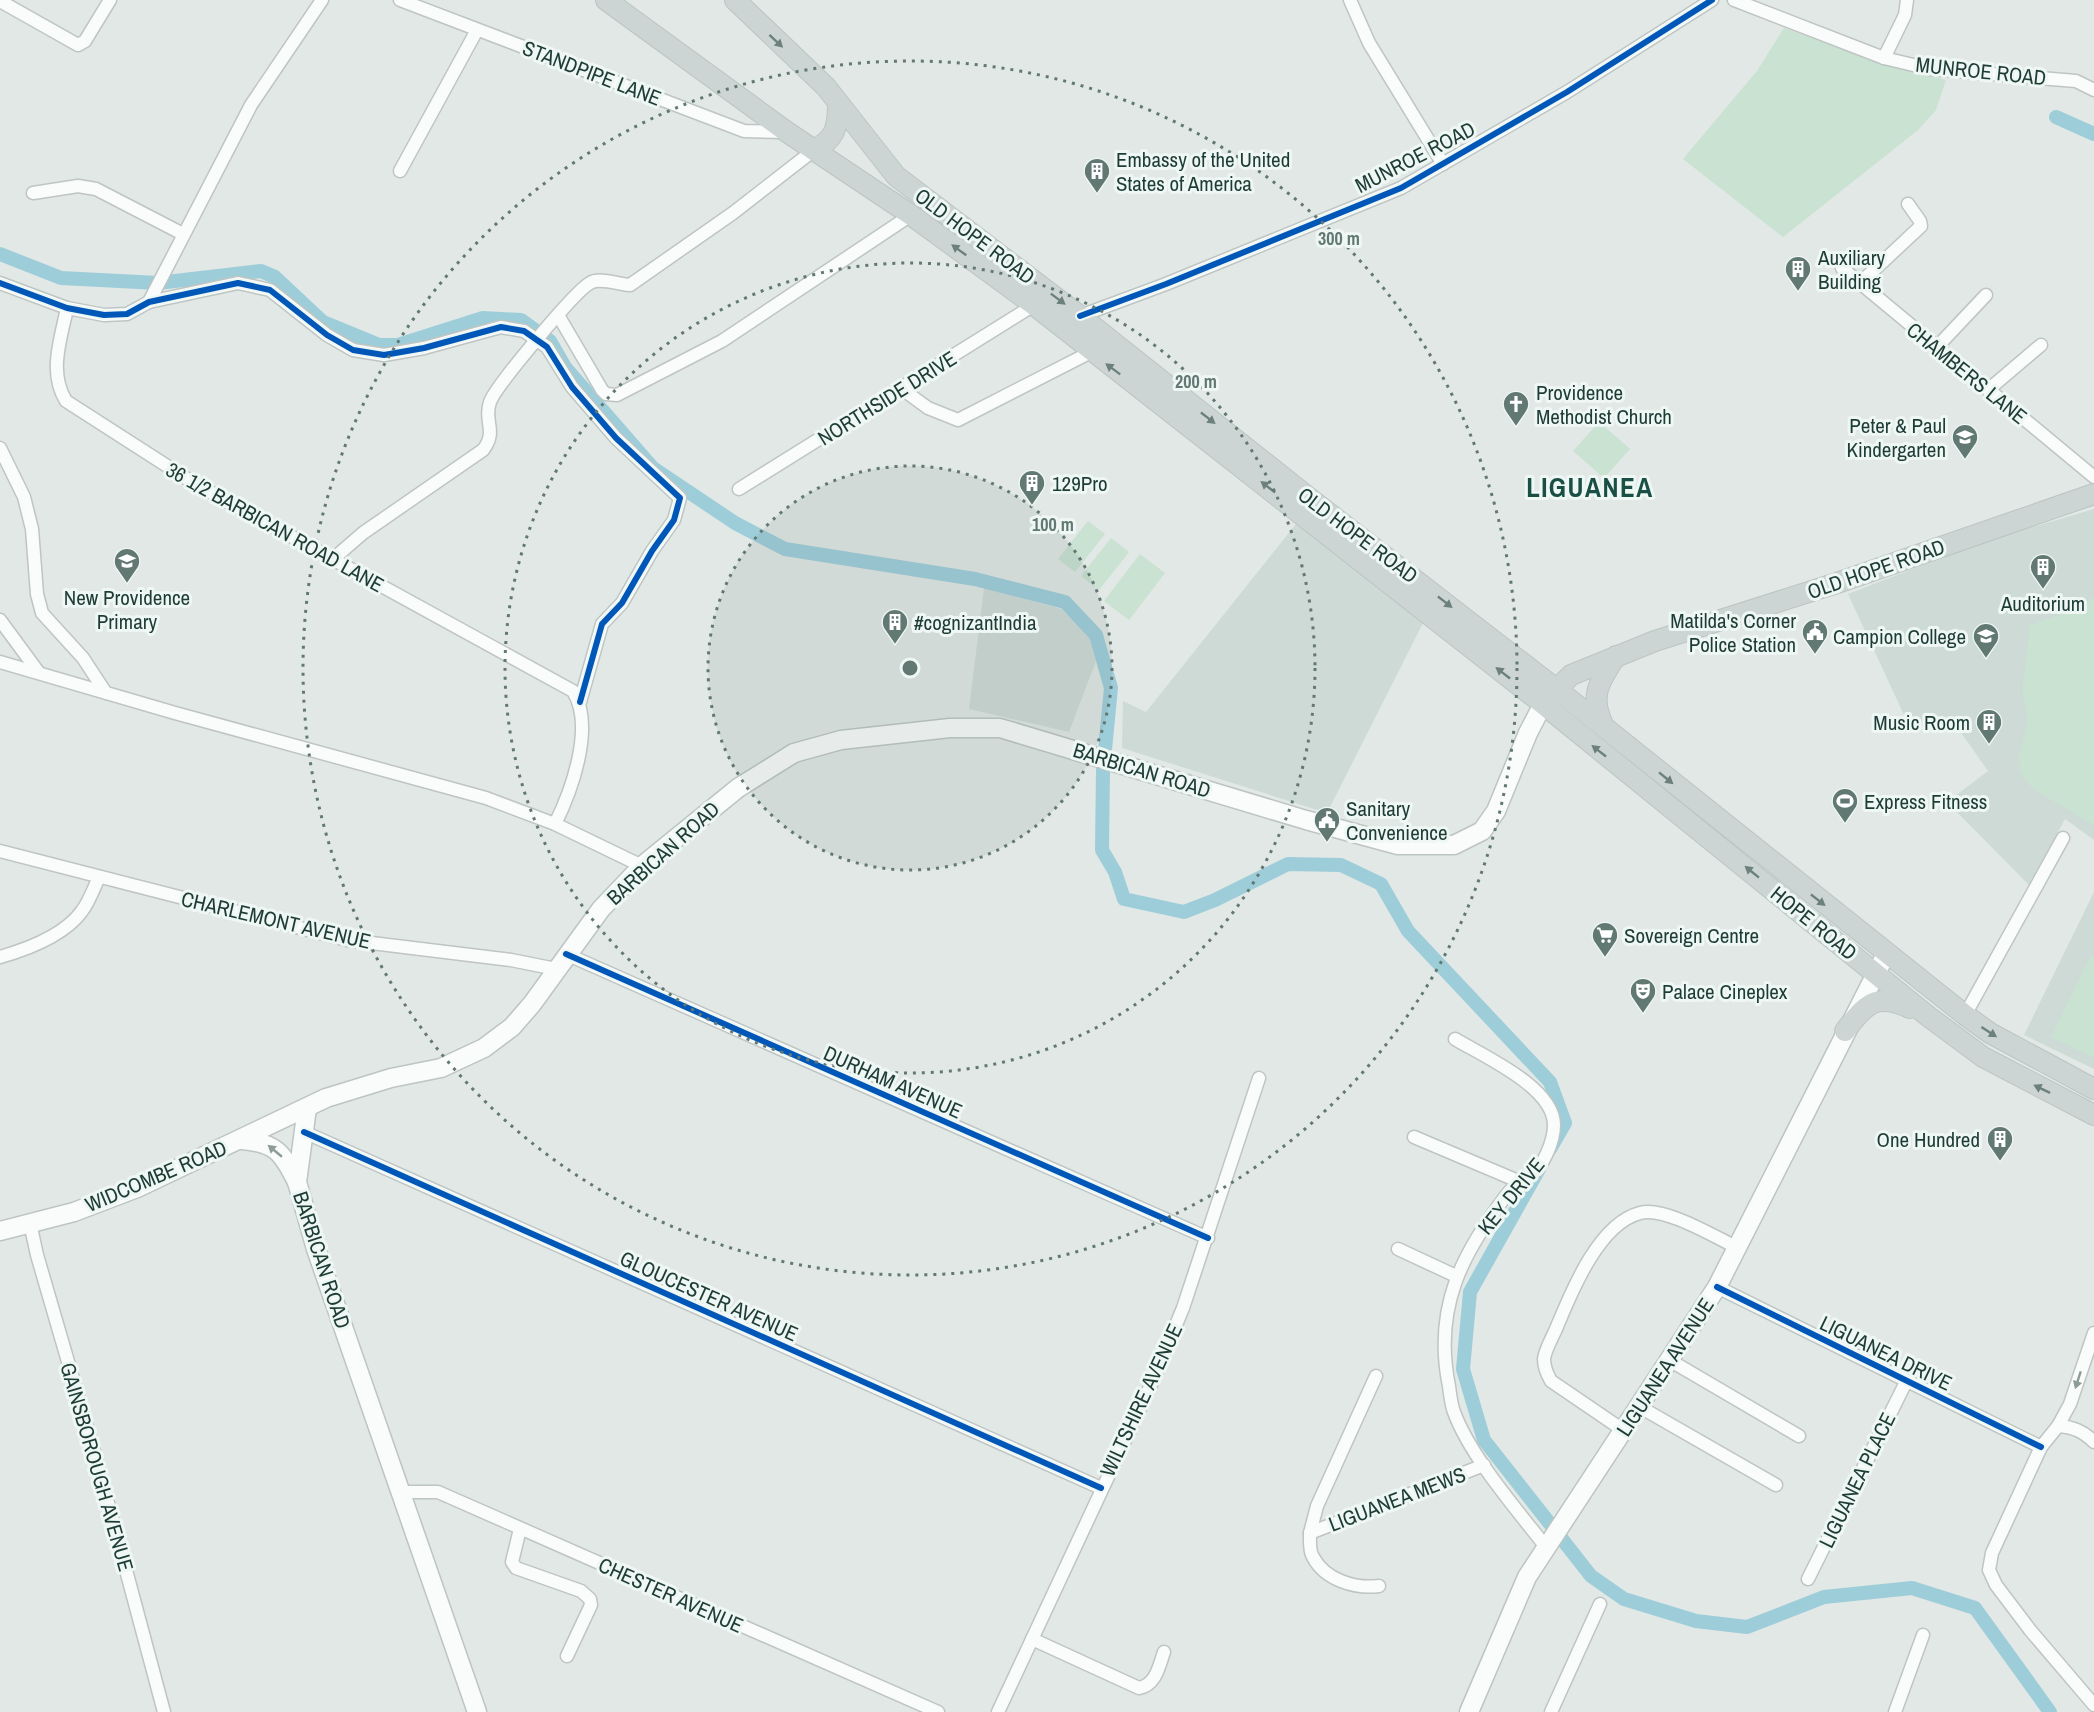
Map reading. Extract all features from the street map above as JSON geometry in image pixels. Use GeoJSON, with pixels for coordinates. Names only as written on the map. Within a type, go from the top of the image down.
{"type":"FeatureCollection","features":[{"type":"Feature","properties":{"kind":"main road","name":"OLD HOPE ROAD"},"geometry":{"type":"LineString","coordinates":[[606,0],[787,132],[911,215],[1034,305],[1546,707]]}},
{"type":"Feature","properties":{"kind":"main road","name":"OLD HOPE ROAD"},"geometry":{"type":"LineString","coordinates":[[735,0],[826,87],[896,176],[1080,316],[1308,497],[1555,688],[1571,675],[1655,641],[1844,581],[2094,494]]}},
{"type":"Feature","properties":{"kind":"main road"},"geometry":{"type":"LineString","coordinates":[[814,150],[833,138],[838,124],[838,104]]}},
{"type":"Feature","properties":{"kind":"main road"},"geometry":{"type":"LineString","coordinates":[[1604,727],[1595,701],[1599,686],[1616,656]]}},
{"type":"Feature","properties":{"kind":"main road"},"geometry":{"type":"LineString","coordinates":[[1546,707],[1555,688]]}},
{"type":"Feature","properties":{"kind":"main road","name":"HOPE ROAD"},"geometry":{"type":"LineString","coordinates":[[1555,688],[1886,954],[1990,1034],[2094,1089]]}},
{"type":"Feature","properties":{"kind":"main road","name":"HOPE ROAD"},"geometry":{"type":"LineString","coordinates":[[1546,707],[1929,1017],[1983,1057],[2094,1115]]}},
{"type":"Feature","properties":{"kind":"main road","name":"BARBICAN ROAD"},"geometry":{"type":"LineString","coordinates":[[477,1712],[316,1249],[297,1182],[307,1108],[360,1087],[441,1068],[484,1048],[526,1011],[601,909],[642,866],[738,788],[794,753],[841,740],[950,728],[1000,728],[1091,753],[1117,763],[1306,820],[1398,845],[1454,845],[1482,831],[1496,811],[1528,733],[1546,707]]}},
{"type":"Feature","properties":{"kind":"main road","name":"LIGUANEA AVENUE"},"geometry":{"type":"LineString","coordinates":[[1469,1712],[1527,1577],[1671,1361],[1717,1287],[1875,971],[1886,954]]}},
{"type":"Feature","properties":{"kind":"main road"},"geometry":{"type":"LineString","coordinates":[[1845,1031],[1868,1005],[1883,1000],[1893,1000],[1929,1017]]}},
{"type":"Feature","properties":{"kind":"main road","name":"WIDCOMBE ROAD"},"geometry":{"type":"LineString","coordinates":[[0,1231],[74,1212],[137,1188],[307,1108]]}},
{"type":"Feature","properties":{"kind":"main road"},"geometry":{"type":"LineString","coordinates":[[240,1140],[265,1143],[273,1147],[286,1160],[297,1182]]}},
{"type":"Feature","properties":{"kind":"street"},"geometry":{"type":"LineString","coordinates":[[0,1],[78,45],[85,41],[110,0]]}},
{"type":"Feature","properties":{"kind":"street"},"geometry":{"type":"LineString","coordinates":[[148,302],[251,105],[322,0]]}},
{"type":"Feature","properties":{"kind":"street","name":"STANDPIPE LANE"},"geometry":{"type":"LineString","coordinates":[[400,0],[744,131],[787,132]]}},
{"type":"Feature","properties":{"kind":"street"},"geometry":{"type":"LineString","coordinates":[[1350,0],[1369,43],[1443,164]]}},
{"type":"Feature","properties":{"kind":"street","name":"MUNROE ROAD"},"geometry":{"type":"LineString","coordinates":[[1080,316],[1166,284],[1401,188],[1567,92],[1712,0]]}},
{"type":"Feature","properties":{"kind":"street","name":"MUNROE ROAD"},"geometry":{"type":"LineString","coordinates":[[1734,0],[1884,58],[1930,69],[2076,81],[2094,90]]}},
{"type":"Feature","properties":{"kind":"street"},"geometry":{"type":"LineString","coordinates":[[1884,58],[1905,15],[1907,0]]}},
{"type":"Feature","properties":{"kind":"street"},"geometry":{"type":"LineString","coordinates":[[400,171],[477,30]]}},
{"type":"Feature","properties":{"kind":"street"},"geometry":{"type":"LineString","coordinates":[[333,559],[363,533],[483,450],[492,434],[488,410],[497,389],[556,317],[591,282],[602,280],[612,284],[630,285],[733,213],[814,150]]}},
{"type":"Feature","properties":{"kind":"street"},"geometry":{"type":"LineString","coordinates":[[33,193],[78,186],[96,189],[183,234]]}},
{"type":"Feature","properties":{"kind":"street"},"geometry":{"type":"LineString","coordinates":[[1859,284],[1920,226],[1920,221],[1908,204]]}},
{"type":"Feature","properties":{"kind":"street"},"geometry":{"type":"LineString","coordinates":[[556,317],[602,390],[617,395],[722,341],[911,215]]}},
{"type":"Feature","properties":{"kind":"street","name":"CHAMBERS LANE"},"geometry":{"type":"LineString","coordinates":[[1842,268],[2094,477]]}},
{"type":"Feature","properties":{"kind":"street"},"geometry":{"type":"LineString","coordinates":[[0,282],[67,308],[104,315],[127,314],[148,302],[238,283],[270,290],[327,335],[353,350],[384,355],[424,348],[501,327],[524,331],[547,347],[572,387],[616,438],[680,498],[674,520],[652,551],[622,603],[602,624],[577,696],[583,712],[578,758],[572,786],[555,824]]}},
{"type":"Feature","properties":{"kind":"street"},"geometry":{"type":"LineString","coordinates":[[1936,348],[1986,295]]}},
{"type":"Feature","properties":{"kind":"street","name":"NORTHSIDE DRIVE"},"geometry":{"type":"LineString","coordinates":[[739,489],[1034,305]]}},
{"type":"Feature","properties":{"kind":"street","name":"36 1/2 BARBICAN ROAD LANE"},"geometry":{"type":"LineString","coordinates":[[67,308],[56,374],[58,389],[66,401],[192,482],[577,696]]}},
{"type":"Feature","properties":{"kind":"street"},"geometry":{"type":"LineString","coordinates":[[1988,390],[2041,345]]}},
{"type":"Feature","properties":{"kind":"street"},"geometry":{"type":"LineString","coordinates":[[902,389],[928,408],[958,420],[1091,352]]}},
{"type":"Feature","properties":{"kind":"street"},"geometry":{"type":"LineString","coordinates":[[0,448],[24,497],[32,529],[37,594],[42,612],[83,658],[106,693]]}},
{"type":"Feature","properties":{"kind":"street"},"geometry":{"type":"LineString","coordinates":[[0,620],[39,673]]}},
{"type":"Feature","properties":{"kind":"street"},"geometry":{"type":"LineString","coordinates":[[0,662],[486,798],[555,824],[642,866]]}},
{"type":"Feature","properties":{"kind":"street"},"geometry":{"type":"LineString","coordinates":[[1965,1015],[2064,838]]}},
{"type":"Feature","properties":{"kind":"street","name":"CHARLEMONT AVENUE"},"geometry":{"type":"LineString","coordinates":[[0,852],[347,940],[511,960],[561,962]]}},
{"type":"Feature","properties":{"kind":"street"},"geometry":{"type":"LineString","coordinates":[[0,957],[42,941],[68,926],[83,911],[99,877]]}},
{"type":"Feature","properties":{"kind":"street","name":"DURHAM AVENUE"},"geometry":{"type":"LineString","coordinates":[[561,962],[1208,1238]]}},
{"type":"Feature","properties":{"kind":"street","name":"KEY DRIVE"},"geometry":{"type":"LineString","coordinates":[[1455,1039],[1518,1076],[1542,1096],[1552,1112],[1554,1126],[1542,1163],[1530,1176],[1518,1181],[1484,1225],[1456,1276],[1447,1309],[1443,1358],[1454,1412],[1484,1465],[1548,1545]]}},
{"type":"Feature","properties":{"kind":"street","name":"WILTSHIRE AVENUE"},"geometry":{"type":"LineString","coordinates":[[998,1712],[1184,1308],[1260,1078]]}},
{"type":"Feature","properties":{"kind":"street","name":"GLOUCESTER AVENUE"},"geometry":{"type":"LineString","coordinates":[[304,1132],[1101,1488]]}},
{"type":"Feature","properties":{"kind":"street"},"geometry":{"type":"LineString","coordinates":[[1414,1137],[1518,1181]]}},
{"type":"Feature","properties":{"kind":"street"},"geometry":{"type":"LineString","coordinates":[[1623,1430],[1551,1381],[1545,1370],[1544,1358],[1570,1294],[1593,1253],[1620,1223],[1639,1213],[1652,1212],[1666,1215],[1738,1248]]}},
{"type":"Feature","properties":{"kind":"street","name":"GAINSBOROUGH AVENUE"},"geometry":{"type":"LineString","coordinates":[[30,1223],[164,1712]]}},
{"type":"Feature","properties":{"kind":"street"},"geometry":{"type":"LineString","coordinates":[[1398,1249],[1456,1276]]}},
{"type":"Feature","properties":{"kind":"street","name":"LIGUANEA DRIVE"},"geometry":{"type":"LineString","coordinates":[[1717,1287],[2041,1447]]}},
{"type":"Feature","properties":{"kind":"street"},"geometry":{"type":"LineString","coordinates":[[2094,1332],[2070,1404],[2058,1426],[2041,1447],[1992,1553],[1989,1570],[1996,1585],[2030,1630],[2094,1705]]}},
{"type":"Feature","properties":{"kind":"street"},"geometry":{"type":"LineString","coordinates":[[1671,1361],[1799,1436]]}},
{"type":"Feature","properties":{"kind":"street","name":"LIGUANEA MEWS"},"geometry":{"type":"LineString","coordinates":[[1376,1376],[1317,1506],[1310,1533],[1311,1556],[1324,1572],[1345,1583],[1364,1588],[1379,1586]]}},
{"type":"Feature","properties":{"kind":"street","name":"LIGUANEA PLACE"},"geometry":{"type":"LineString","coordinates":[[1808,1579],[1906,1382]]}},
{"type":"Feature","properties":{"kind":"street"},"geometry":{"type":"LineString","coordinates":[[1640,1407],[1776,1485]]}},
{"type":"Feature","properties":{"kind":"street"},"geometry":{"type":"LineString","coordinates":[[2058,1426],[2071,1427],[2086,1433],[2094,1442]]}},
{"type":"Feature","properties":{"kind":"street","name":"LIGUANEA MEWS"},"geometry":{"type":"LineString","coordinates":[[1310,1533],[1484,1465]]}},
{"type":"Feature","properties":{"kind":"street","name":"CHESTER AVENUE"},"geometry":{"type":"LineString","coordinates":[[402,1492],[438,1492],[938,1712]]}},
{"type":"Feature","properties":{"kind":"street"},"geometry":{"type":"LineString","coordinates":[[520,1530],[512,1562],[516,1568],[581,1592],[590,1599],[591,1605],[567,1656]]}},
{"type":"Feature","properties":{"kind":"street"},"geometry":{"type":"LineString","coordinates":[[1551,1712],[1600,1605]]}},
{"type":"Feature","properties":{"kind":"street"},"geometry":{"type":"LineString","coordinates":[[1895,1712],[1923,1635]]}},
{"type":"Feature","properties":{"kind":"street"},"geometry":{"type":"LineString","coordinates":[[1032,1639],[1139,1688],[1153,1681],[1164,1652]]}},
{"type":"Feature","properties":{"kind":"shaded area","name":"Campion College"},"geometry":{"type":"Polygon","coordinates":[[[2094,509],[2094,840],[2065,819],[2029,885],[1947,802],[1988,771],[1962,734],[1951,724],[1910,728],[1848,594],[1982,542],[2094,509]]]}},
{"type":"Feature","properties":{"kind":"shaded area"},"geometry":{"type":"Polygon","coordinates":[[[1296,524],[1424,621],[1327,813],[1122,748],[1123,701],[1146,712],[1296,524]]]}},
{"type":"Feature","properties":{"kind":"shaded area"},"geometry":{"type":"Polygon","coordinates":[[[984,588],[1061,609],[1089,635],[1096,661],[1069,732],[969,709],[984,588]]]}},
{"type":"Feature","properties":{"kind":"shaded area"},"geometry":{"type":"Polygon","coordinates":[[[2094,892],[2094,1069],[2024,1035],[2094,892]]]}},
{"type":"Feature","properties":{"kind":"green space"},"geometry":{"type":"Polygon","coordinates":[[[1784,28],[1890,66],[1946,80],[1936,110],[1918,130],[1783,237],[1683,159],[1757,71],[1784,28]]]}},
{"type":"Feature","properties":{"kind":"green space"},"geometry":{"type":"Polygon","coordinates":[[[1599,422],[1630,449],[1604,478],[1573,451],[1599,422]]]}},
{"type":"Feature","properties":{"kind":"green space"},"geometry":{"type":"Polygon","coordinates":[[[1088,521],[1105,534],[1075,572],[1058,559],[1088,521]]]}},
{"type":"Feature","properties":{"kind":"green space"},"geometry":{"type":"Polygon","coordinates":[[[1111,538],[1129,552],[1099,590],[1081,576],[1111,538]]]}},
{"type":"Feature","properties":{"kind":"green space"},"geometry":{"type":"Polygon","coordinates":[[[1140,554],[1165,573],[1129,620],[1104,601],[1140,554]]]}},
{"type":"Feature","properties":{"kind":"green space"},"geometry":{"type":"Polygon","coordinates":[[[2094,597],[2094,825],[2033,789],[2020,772],[2019,755],[2028,720],[2022,691],[2030,625],[2074,610],[2094,597]]]}},
{"type":"Feature","properties":{"kind":"green space"},"geometry":{"type":"Polygon","coordinates":[[[2090,956],[2094,957],[2094,1058],[2051,1037],[2090,956]]]}},
{"type":"Feature","properties":{"kind":"waterway"},"geometry":{"type":"LineString","coordinates":[[2056,117],[2094,134]]}},
{"type":"Feature","properties":{"kind":"waterway"},"geometry":{"type":"LineString","coordinates":[[0,254],[61,278],[158,283],[261,271],[275,277],[323,322],[379,345],[398,345],[483,318],[521,320],[550,341],[565,367],[653,468],[735,523],[785,549],[975,579],[1065,602],[1096,635],[1111,688],[1103,770],[1102,850],[1115,872],[1124,899],[1184,912],[1215,900],[1288,864],[1341,865],[1381,884],[1408,931],[1550,1082],[1565,1123],[1550,1149]]}},
{"type":"Feature","properties":{"kind":"waterway"},"geometry":{"type":"LineString","coordinates":[[1539,1169],[1470,1292],[1463,1369],[1484,1440],[1591,1576],[1624,1599],[1696,1621],[1747,1627],[1824,1597],[1912,1588],[1975,1608],[2050,1712]]}},
{"type":"Feature","properties":{"kind":"cycle path"},"geometry":{"type":"LineString","coordinates":[[1080,316],[1166,284],[1401,188],[1567,92],[1712,0]]}},
{"type":"Feature","properties":{"kind":"cycle path"},"geometry":{"type":"LineString","coordinates":[[0,283],[67,308],[104,315],[127,314],[149,302],[238,283],[270,290],[327,335],[353,350],[384,355],[424,348],[501,327],[524,331],[547,347],[572,387],[616,438],[680,498],[674,520],[652,551],[622,603],[602,624],[580,702]]}},
{"type":"Feature","properties":{"kind":"cycle path"},"geometry":{"type":"LineString","coordinates":[[566,954],[1208,1238]]}},
{"type":"Feature","properties":{"kind":"cycle path"},"geometry":{"type":"LineString","coordinates":[[304,1132],[1101,1488]]}},
{"type":"Feature","properties":{"kind":"cycle path"},"geometry":{"type":"LineString","coordinates":[[1717,1287],[2041,1447]]}},
{"type":"Feature","properties":{"kind":"place","name":"Embassy of the United States of America"},"geometry":{"type":"Point","coordinates":[1097,194]}},
{"type":"Feature","properties":{"kind":"place","name":"Auxiliary Building"},"geometry":{"type":"Point","coordinates":[1798,292]}},
{"type":"Feature","properties":{"kind":"place","name":"Providence Methodist Church"},"geometry":{"type":"Point","coordinates":[1516,427]}},
{"type":"Feature","properties":{"kind":"place","name":"Peter & Paul Kindergarten"},"geometry":{"type":"Point","coordinates":[1965,460]}},
{"type":"Feature","properties":{"kind":"place","name":"129Pro"},"geometry":{"type":"Point","coordinates":[1032,506]}},
{"type":"Feature","properties":{"kind":"place","name":"New Providence Primary"},"geometry":{"type":"Point","coordinates":[127,584]}},
{"type":"Feature","properties":{"kind":"place","name":"Auditorium"},"geometry":{"type":"Point","coordinates":[2043,590]}},
{"type":"Feature","properties":{"kind":"place","name":"#cognizantIndia"},"geometry":{"type":"Point","coordinates":[895,645]}},
{"type":"Feature","properties":{"kind":"place","name":"Matilda's Corner Police Station"},"geometry":{"type":"Point","coordinates":[1815,655]}},
{"type":"Feature","properties":{"kind":"place","name":"Campion College"},"geometry":{"type":"Point","coordinates":[1986,659]}},
{"type":"Feature","properties":{"kind":"place","name":"Music Room"},"geometry":{"type":"Point","coordinates":[1989,745]}},
{"type":"Feature","properties":{"kind":"place","name":"Express Fitness"},"geometry":{"type":"Point","coordinates":[1845,824]}},
{"type":"Feature","properties":{"kind":"place","name":"Sanitary Convenience"},"geometry":{"type":"Point","coordinates":[1327,843]}},
{"type":"Feature","properties":{"kind":"place","name":"Sovereign Centre"},"geometry":{"type":"Point","coordinates":[1605,958]}},
{"type":"Feature","properties":{"kind":"place","name":"Palace Cineplex"},"geometry":{"type":"Point","coordinates":[1643,1014]}},
{"type":"Feature","properties":{"kind":"place","name":"One Hundred"},"geometry":{"type":"Point","coordinates":[2000,1162]}},
{"type":"Feature","properties":{"kind":"district","name":"LIGUANEA"},"geometry":{"type":"Point","coordinates":[1590,487]}}]}
